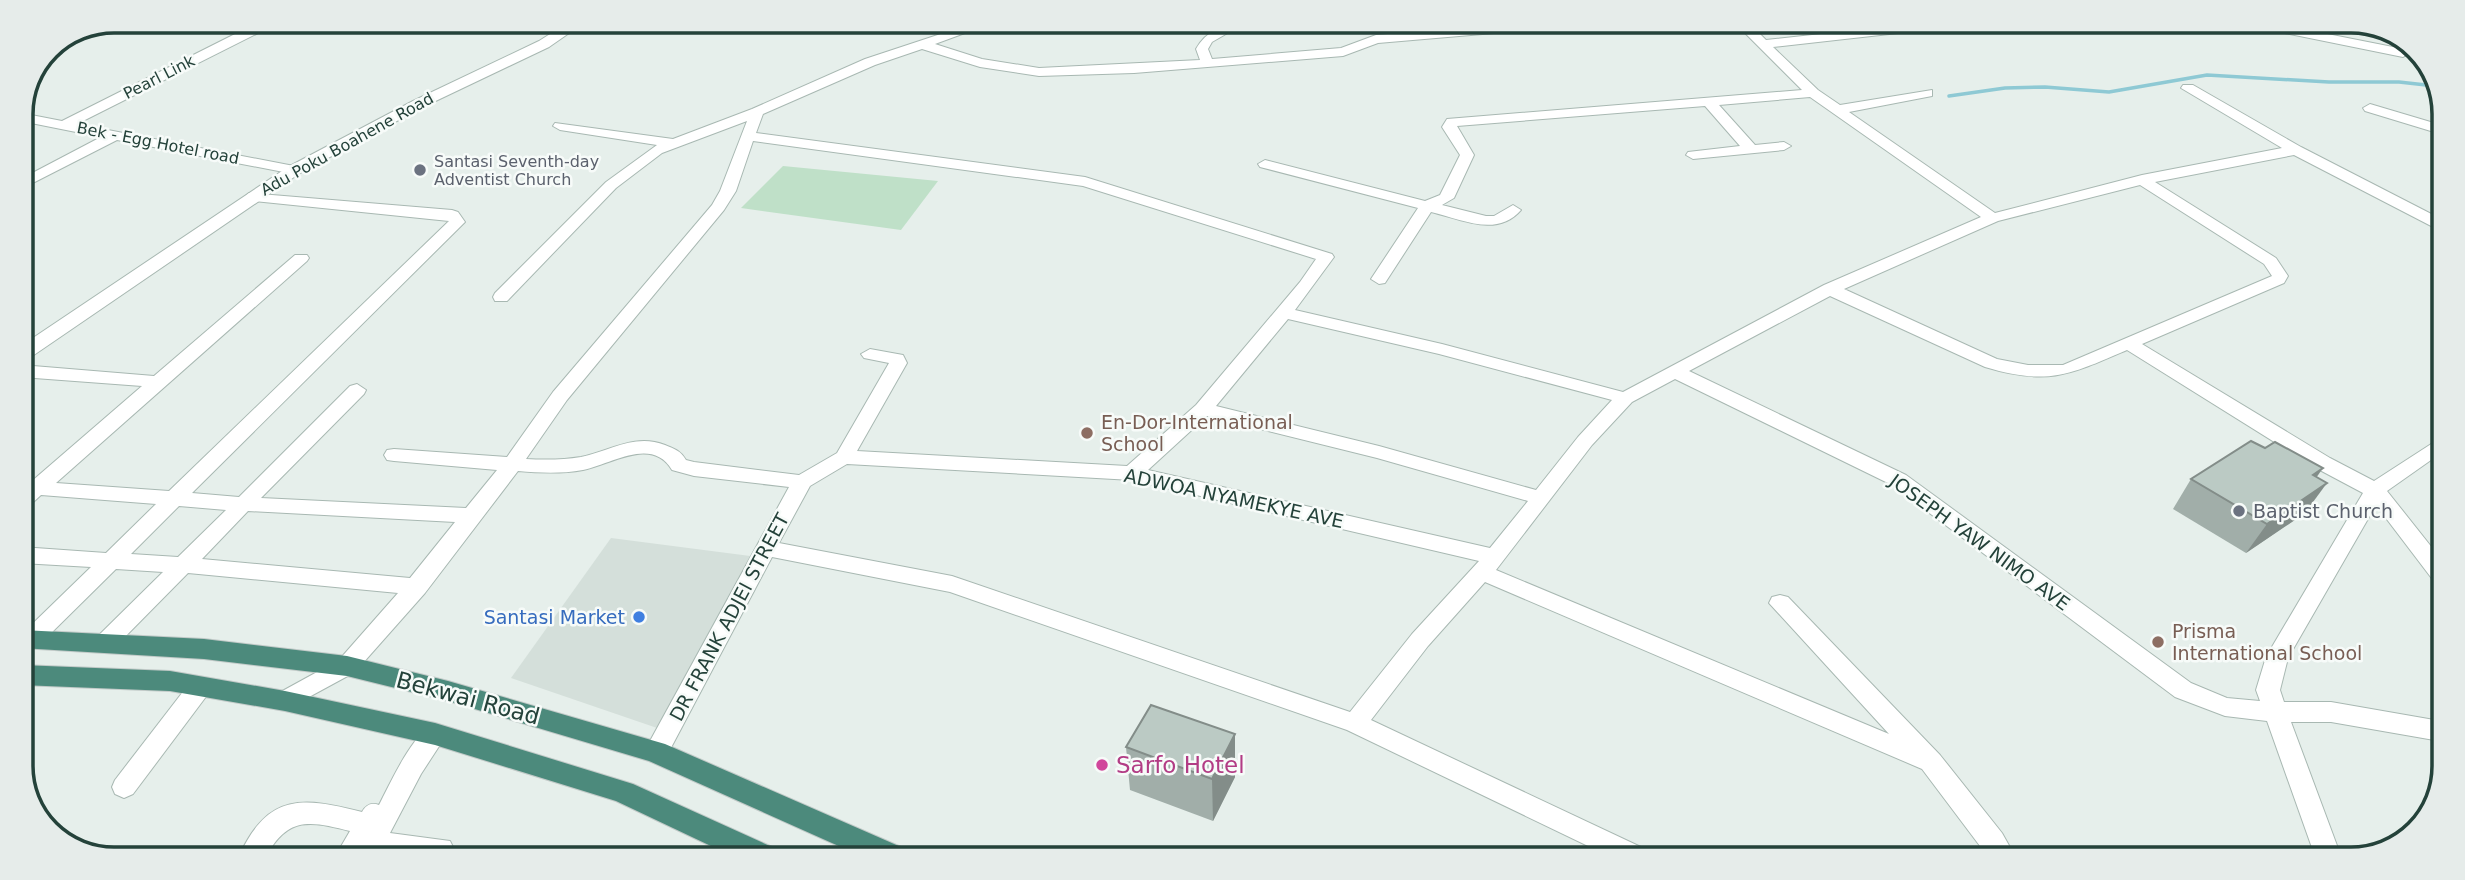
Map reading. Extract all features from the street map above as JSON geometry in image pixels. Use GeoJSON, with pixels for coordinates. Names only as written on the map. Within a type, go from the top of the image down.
{"type":"FeatureCollection","features":[{"type":"Feature","properties":{"kind":"highway","name":"Bekwai Road"},"geometry":{"type":"LineString","coordinates":[[33,639],[204,649],[347,666],[449,691],[656,752],[871,847]]}},
{"type":"Feature","properties":{"kind":"highway"},"geometry":{"type":"LineString","coordinates":[[33,675],[170,681],[285,701],[435,734],[623,792],[742,847]]}},
{"type":"Feature","properties":{"kind":"street","name":"Pearl Link"},"geometry":{"type":"LineString","coordinates":[[64,125],[247,33]]}},
{"type":"Feature","properties":{"kind":"street","name":"Adu Poku Boahene Road"},"geometry":{"type":"LineString","coordinates":[[33,347],[294,170],[418,104],[562,33]]}},
{"type":"Feature","properties":{"kind":"street"},"geometry":{"type":"LineString","coordinates":[[501,297],[611,185],[657,150],[757,112],[870,62],[955,33]]}},
{"type":"Feature","properties":{"kind":"street"},"geometry":{"type":"LineString","coordinates":[[1207,62],[1202,49],[1207,40],[1220,33]]}},
{"type":"Feature","properties":{"kind":"street"},"geometry":{"type":"LineString","coordinates":[[921,44],[980,63],[1031,72],[1134,69],[1343,52],[1376,39],[1446,33]]}},
{"type":"Feature","properties":{"kind":"street"},"geometry":{"type":"LineString","coordinates":[[1752,33],[1813,93],[1992,218]]}},
{"type":"Feature","properties":{"kind":"street"},"geometry":{"type":"LineString","coordinates":[[1765,44],[1866,33]]}},
{"type":"Feature","properties":{"kind":"street"},"geometry":{"type":"LineString","coordinates":[[2304,33],[2403,53]]}},
{"type":"Feature","properties":{"kind":"street"},"geometry":{"type":"LineString","coordinates":[[2188,88],[2296,150],[2432,219]]}},
{"type":"Feature","properties":{"kind":"street"},"geometry":{"type":"LineString","coordinates":[[1379,279],[1428,205],[1446,198],[1467,155],[1449,127],[1452,122],[1813,93]]}},
{"type":"Feature","properties":{"kind":"street"},"geometry":{"type":"LineString","coordinates":[[1838,110],[1927,93]]}},
{"type":"Feature","properties":{"kind":"street"},"geometry":{"type":"LineString","coordinates":[[1709,102],[1751,149]]}},
{"type":"Feature","properties":{"kind":"street"},"geometry":{"type":"LineString","coordinates":[[2370,108],[2432,127]]}},
{"type":"Feature","properties":{"kind":"street"},"geometry":{"type":"LineString","coordinates":[[285,701],[347,666],[417,587],[512,465],[560,396],[719,207],[728,191],[757,112]]}},
{"type":"Feature","properties":{"kind":"street","name":"Bek - Egg Hotel road"},"geometry":{"type":"LineString","coordinates":[[33,119],[294,170]]}},
{"type":"Feature","properties":{"kind":"street"},"geometry":{"type":"LineString","coordinates":[[560,126],[673,143]]}},
{"type":"Feature","properties":{"kind":"street"},"geometry":{"type":"LineString","coordinates":[[33,179],[114,136]]}},
{"type":"Feature","properties":{"kind":"street"},"geometry":{"type":"LineString","coordinates":[[746,136],[1085,182],[1326,257],[1284,313],[1203,409],[1132,473]]}},
{"type":"Feature","properties":{"kind":"street"},"geometry":{"type":"LineString","coordinates":[[1693,155],[1784,146]]}},
{"type":"Feature","properties":{"kind":"street"},"geometry":{"type":"LineString","coordinates":[[1355,723],[1420,640],[1542,498],[1585,441],[1625,398],[1830,289],[1992,218],[2142,180],[2296,150]]}},
{"type":"Feature","properties":{"kind":"street"},"geometry":{"type":"LineString","coordinates":[[1265,164],[1492,222],[1498,221],[1513,210]]}},
{"type":"Feature","properties":{"kind":"street"},"geometry":{"type":"LineString","coordinates":[[1830,289],[1990,363],[2019,370],[2066,370],[2278,279],[2280,276],[2270,261],[2142,180]]}},
{"type":"Feature","properties":{"kind":"street"},"geometry":{"type":"LineString","coordinates":[[33,632],[177,497],[457,222],[452,215],[254,196]]}},
{"type":"Feature","properties":{"kind":"street"},"geometry":{"type":"LineString","coordinates":[[33,484],[160,382],[301,258]]}},
{"type":"Feature","properties":{"kind":"street"},"geometry":{"type":"LineString","coordinates":[[1284,313],[1442,349],[1625,398]]}},
{"type":"Feature","properties":{"kind":"street"},"geometry":{"type":"LineString","coordinates":[[2128,343],[2323,463],[2375,490],[2432,563]]}},
{"type":"Feature","properties":{"kind":"street"},"geometry":{"type":"LineString","coordinates":[[394,455],[546,467],[583,463],[618,451],[649,446],[674,456],[678,465],[694,469],[802,482],[844,457],[898,363],[897,359],[870,354]]}},
{"type":"Feature","properties":{"kind":"street"},"geometry":{"type":"LineString","coordinates":[[33,372],[160,382]]}},
{"type":"Feature","properties":{"kind":"street","name":"JOSEPH YAW NIMO AVE"},"geometry":{"type":"LineString","coordinates":[[1676,372],[1899,480],[2183,690],[2225,708],[2330,712],[2432,730]]}},
{"type":"Feature","properties":{"kind":"street"},"geometry":{"type":"LineString","coordinates":[[105,643],[357,390]]}},
{"type":"Feature","properties":{"kind":"street"},"geometry":{"type":"LineString","coordinates":[[1203,409],[1380,452],[1542,498]]}},
{"type":"Feature","properties":{"kind":"street"},"geometry":{"type":"LineString","coordinates":[[2325,847],[2268,690],[2277,657],[2375,490],[2432,450]]}},
{"type":"Feature","properties":{"kind":"street","name":"ADWOA NYAMEKYE AVE"},"geometry":{"type":"LineString","coordinates":[[844,457],[1132,473],[1488,564],[1931,762]]}},
{"type":"Feature","properties":{"kind":"street","name":"DR FRANK ADJEI STREET"},"geometry":{"type":"LineString","coordinates":[[656,752],[802,482]]}},
{"type":"Feature","properties":{"kind":"street"},"geometry":{"type":"LineString","coordinates":[[33,487],[243,504],[472,516]]}},
{"type":"Feature","properties":{"kind":"street"},"geometry":{"type":"LineString","coordinates":[[766,548],[952,584],[1355,723],[1613,847]]}},
{"type":"Feature","properties":{"kind":"street"},"geometry":{"type":"LineString","coordinates":[[33,556],[185,564],[417,587]]}},
{"type":"Feature","properties":{"kind":"street"},"geometry":{"type":"LineString","coordinates":[[1780,603],[1931,762],[1997,847]]}},
{"type":"Feature","properties":{"kind":"street"},"geometry":{"type":"LineString","coordinates":[[124,787],[200,687]]}},
{"type":"Feature","properties":{"kind":"street"},"geometry":{"type":"LineString","coordinates":[[354,847],[367,824],[435,734]]}},
{"type":"Feature","properties":{"kind":"street"},"geometry":{"type":"LineString","coordinates":[[412,766],[377,833],[378,843],[420,847]]}},
{"type":"Feature","properties":{"kind":"street"},"geometry":{"type":"LineString","coordinates":[[258,847],[270,827],[282,818],[326,814],[367,824]]}},
{"type":"Feature","properties":{"kind":"shaded area","name":"Santasi Market"},"geometry":{"type":"Polygon","coordinates":[[[611,538],[758,557],[660,729],[511,678],[611,538]]]}},
{"type":"Feature","properties":{"kind":"green space"},"geometry":{"type":"Polygon","coordinates":[[[783,166],[938,181],[901,230],[741,208],[783,166]]]}},
{"type":"Feature","properties":{"kind":"building"},"geometry":{"type":"Polygon","coordinates":[[[2251,441],[2265,448],[2275,442],[2323,468],[2313,475],[2327,483],[2267,524],[2191,479],[2251,441]]]}},
{"type":"Feature","properties":{"kind":"building"},"geometry":{"type":"Polygon","coordinates":[[[1151,705],[1235,734],[1212,779],[1126,747],[1151,705]]]}},
{"type":"Feature","properties":{"kind":"waterway"},"geometry":{"type":"LineString","coordinates":[[1949,96],[2005,88],[2045,87],[2109,92],[2207,75],[2427,85]]}},
{"type":"Feature","properties":{"kind":"place","name":"Santasi Seventh-day Adventist Church"},"geometry":{"type":"Point","coordinates":[420,170]}},
{"type":"Feature","properties":{"kind":"place","name":"En-Dor-International School"},"geometry":{"type":"Point","coordinates":[1087,433]}},
{"type":"Feature","properties":{"kind":"place","name":"Baptist Church"},"geometry":{"type":"Point","coordinates":[2239,511]}},
{"type":"Feature","properties":{"kind":"place","name":"Santasi Market"},"geometry":{"type":"Point","coordinates":[639,617]}},
{"type":"Feature","properties":{"kind":"place","name":"Prisma International School"},"geometry":{"type":"Point","coordinates":[2158,642]}},
{"type":"Feature","properties":{"kind":"place","name":"Sarfo Hotel"},"geometry":{"type":"Point","coordinates":[1102,765]}}]}
